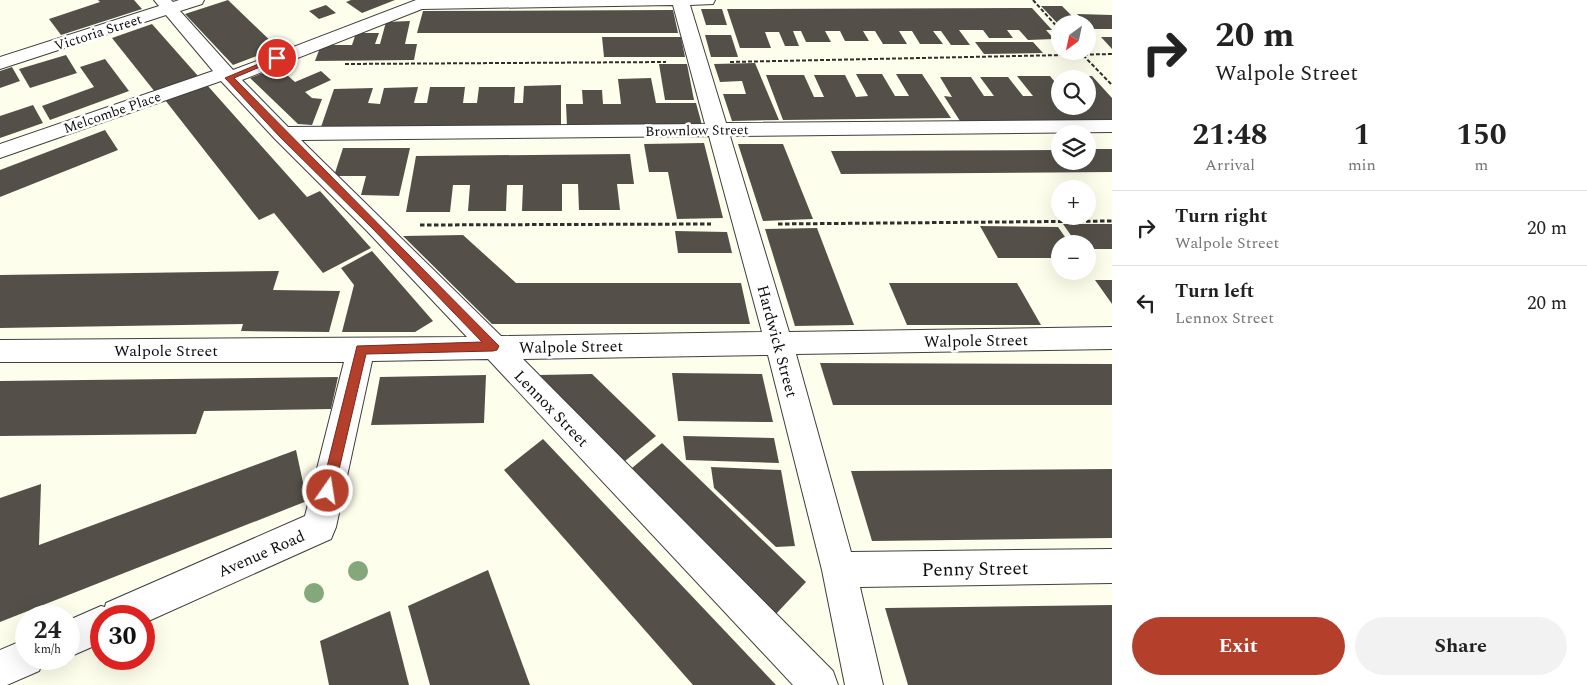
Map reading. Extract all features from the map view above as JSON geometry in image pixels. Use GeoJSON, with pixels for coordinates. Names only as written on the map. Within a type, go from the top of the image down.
{"type":"FeatureCollection","features":[{"type":"Feature","properties":{"kind":"street","name":"Victoria Street"},"geometry":{"type":"LineString","coordinates":[[0,63],[166,4],[196,0]]}},
{"type":"Feature","properties":{"kind":"street","name":"Hardwick Street"},"geometry":{"type":"LineString","coordinates":[[680,0],[779,343],[839,570],[864,685]]}},
{"type":"Feature","properties":{"kind":"street","name":"Melcombe Place"},"geometry":{"type":"LineString","coordinates":[[0,151],[227,75],[420,4],[707,0]]}},
{"type":"Feature","properties":{"kind":"street","name":"Lennox Street"},"geometry":{"type":"LineString","coordinates":[[166,4],[227,75],[282,134],[375,225],[493,346],[819,685]]}},
{"type":"Feature","properties":{"kind":"street","name":"Brownlow Street"},"geometry":{"type":"LineString","coordinates":[[282,134],[1112,126]]}},
{"type":"Feature","properties":{"kind":"street","name":"Walpole Street"},"geometry":{"type":"LineString","coordinates":[[0,351],[361,350],[493,346],[1112,338]]}},
{"type":"Feature","properties":{"kind":"street","name":"Avenue Road"},"geometry":{"type":"LineString","coordinates":[[144,605],[319,527],[361,350]]}},
{"type":"Feature","properties":{"kind":"street","name":"Penny Street"},"geometry":{"type":"LineString","coordinates":[[839,570],[1112,566]]}},
{"type":"Feature","properties":{"kind":"street"},"geometry":{"type":"LineString","coordinates":[[0,669],[15,663]]}},
{"type":"Feature","properties":{"kind":"path"},"geometry":{"type":"LineString","coordinates":[[1033,0],[1051,20]]}},
{"type":"Feature","properties":{"kind":"path"},"geometry":{"type":"LineString","coordinates":[[1088,60],[1112,85]]}},
{"type":"Feature","properties":{"kind":"building"},"geometry":{"type":"Polygon","coordinates":[[[98,0],[134,0],[142,9],[61,35],[49,19],[100,2],[98,0]]]}},
{"type":"Feature","properties":{"kind":"building"},"geometry":{"type":"Polygon","coordinates":[[[228,0],[278,48],[233,65],[185,14],[228,0]]]}},
{"type":"Feature","properties":{"kind":"building"},"geometry":{"type":"Polygon","coordinates":[[[351,0],[395,0],[362,13],[346,2],[351,0]]]}},
{"type":"Feature","properties":{"kind":"building"},"geometry":{"type":"Polygon","coordinates":[[[326,5],[336,13],[319,19],[309,11],[326,5]]]}},
{"type":"Feature","properties":{"kind":"building"},"geometry":{"type":"Polygon","coordinates":[[[1041,6],[1062,6],[1071,15],[1051,15],[1051,17],[1041,6]]]}},
{"type":"Feature","properties":{"kind":"building"},"geometry":{"type":"Polygon","coordinates":[[[1032,8],[1051,29],[1046,30],[1051,36],[1051,39],[1028,40],[1019,30],[1007,30],[1013,38],[989,38],[983,30],[959,30],[970,45],[951,45],[941,31],[933,31],[943,44],[920,44],[912,31],[899,31],[907,44],[883,44],[875,31],[863,31],[869,41],[845,41],[840,31],[825,31],[831,42],[806,42],[801,31],[793,31],[799,46],[785,46],[779,32],[765,32],[771,48],[740,48],[727,9],[1032,8]]]}},
{"type":"Feature","properties":{"kind":"building"},"geometry":{"type":"Polygon","coordinates":[[[701,9],[722,9],[727,25],[706,25],[701,9]]]}},
{"type":"Feature","properties":{"kind":"building"},"geometry":{"type":"Polygon","coordinates":[[[673,10],[678,33],[417,33],[423,11],[673,10]]]}},
{"type":"Feature","properties":{"kind":"building"},"geometry":{"type":"Polygon","coordinates":[[[1077,14],[1112,15],[1112,29],[1096,29],[1096,15],[1077,14]]]}},
{"type":"Feature","properties":{"kind":"building"},"geometry":{"type":"Polygon","coordinates":[[[410,21],[405,44],[417,44],[414,60],[315,61],[321,45],[352,45],[356,33],[379,33],[375,44],[380,44],[386,22],[410,21]]]}},
{"type":"Feature","properties":{"kind":"building"},"geometry":{"type":"Polygon","coordinates":[[[152,24],[198,76],[155,92],[112,38],[152,24]]]}},
{"type":"Feature","properties":{"kind":"building"},"geometry":{"type":"Polygon","coordinates":[[[705,35],[731,35],[738,57],[711,57],[705,35]]]}},
{"type":"Feature","properties":{"kind":"building"},"geometry":{"type":"Polygon","coordinates":[[[602,37],[681,37],[685,57],[604,57],[602,37]]]}},
{"type":"Feature","properties":{"kind":"building"},"geometry":{"type":"Polygon","coordinates":[[[1101,37],[1112,37],[1112,49],[1101,37]]]}},
{"type":"Feature","properties":{"kind":"building"},"geometry":{"type":"Polygon","coordinates":[[[975,42],[1033,42],[1043,53],[984,54],[975,42]]]}},
{"type":"Feature","properties":{"kind":"building"},"geometry":{"type":"Polygon","coordinates":[[[66,55],[77,73],[30,88],[19,69],[66,55]]]}},
{"type":"Feature","properties":{"kind":"building"},"geometry":{"type":"Polygon","coordinates":[[[105,59],[129,91],[50,120],[42,106],[94,87],[80,67],[105,59]]]}},
{"type":"Feature","properties":{"kind":"building"},"geometry":{"type":"Polygon","coordinates":[[[755,63],[779,120],[732,121],[723,94],[746,94],[742,81],[720,82],[714,64],[755,63]]]}},
{"type":"Feature","properties":{"kind":"building"},"geometry":{"type":"Polygon","coordinates":[[[659,64],[687,64],[694,100],[665,100],[659,64]]]}},
{"type":"Feature","properties":{"kind":"building"},"geometry":{"type":"Polygon","coordinates":[[[12,67],[20,81],[0,88],[0,71],[12,67]]]}},
{"type":"Feature","properties":{"kind":"building"},"geometry":{"type":"Polygon","coordinates":[[[278,67],[295,82],[321,71],[331,80],[305,92],[312,98],[322,99],[312,125],[298,124],[250,78],[278,67]]]}},
{"type":"Feature","properties":{"kind":"building"},"geometry":{"type":"Polygon","coordinates":[[[856,74],[882,74],[895,96],[909,96],[896,74],[922,74],[951,118],[783,120],[766,75],[804,75],[814,97],[824,97],[814,75],[845,75],[856,97],[868,96],[856,74]]]}},
{"type":"Feature","properties":{"kind":"building"},"geometry":{"type":"Polygon","coordinates":[[[1017,76],[1050,76],[1051,115],[1096,115],[1096,80],[1112,98],[1112,120],[960,121],[944,96],[952,97],[940,77],[971,77],[984,96],[994,96],[980,77],[1008,77],[1023,96],[1033,96],[1017,76]]]}},
{"type":"Feature","properties":{"kind":"building"},"geometry":{"type":"Polygon","coordinates":[[[651,78],[656,103],[696,103],[702,125],[567,127],[566,104],[583,104],[582,90],[602,90],[603,104],[621,104],[618,79],[651,78]]]}},
{"type":"Feature","properties":{"kind":"building"},"geometry":{"type":"Polygon","coordinates":[[[207,85],[307,197],[320,191],[371,248],[323,273],[274,213],[259,220],[165,100],[207,85]]]}},
{"type":"Feature","properties":{"kind":"building"},"geometry":{"type":"Polygon","coordinates":[[[561,85],[561,127],[321,127],[334,89],[373,88],[368,103],[380,104],[384,88],[418,87],[414,103],[427,103],[430,87],[465,87],[463,103],[477,103],[479,87],[515,87],[514,103],[523,103],[524,86],[561,85]]]}},
{"type":"Feature","properties":{"kind":"building"},"geometry":{"type":"Polygon","coordinates":[[[33,105],[43,123],[0,138],[0,116],[33,105]]]}},
{"type":"Feature","properties":{"kind":"building"},"geometry":{"type":"Polygon","coordinates":[[[105,130],[118,150],[0,197],[0,170],[105,130]]]}},
{"type":"Feature","properties":{"kind":"building"},"geometry":{"type":"Polygon","coordinates":[[[704,143],[723,218],[677,219],[668,172],[649,172],[644,144],[704,143]]]}},
{"type":"Feature","properties":{"kind":"building"},"geometry":{"type":"Polygon","coordinates":[[[738,144],[783,144],[813,219],[763,221],[738,144]]]}},
{"type":"Feature","properties":{"kind":"building"},"geometry":{"type":"Polygon","coordinates":[[[343,148],[410,148],[399,196],[361,195],[366,176],[334,176],[343,148]]]}},
{"type":"Feature","properties":{"kind":"building"},"geometry":{"type":"Polygon","coordinates":[[[1096,149],[1112,149],[1112,172],[841,174],[831,151],[1051,150],[1051,170],[1096,170],[1096,149]]]}},
{"type":"Feature","properties":{"kind":"building"},"geometry":{"type":"Polygon","coordinates":[[[630,154],[634,184],[617,184],[620,210],[579,210],[578,184],[562,184],[562,211],[522,211],[523,185],[507,185],[506,211],[468,211],[470,185],[453,185],[450,212],[406,212],[416,156],[630,154]]]}},
{"type":"Feature","properties":{"kind":"building"},"geometry":{"type":"Polygon","coordinates":[[[1112,224],[1112,249],[1096,249],[1096,235],[1071,235],[1064,225],[1112,224]]]}},
{"type":"Feature","properties":{"kind":"building"},"geometry":{"type":"Polygon","coordinates":[[[980,226],[1058,227],[1064,235],[1051,235],[1051,258],[998,258],[980,226]]]}},
{"type":"Feature","properties":{"kind":"building"},"geometry":{"type":"Polygon","coordinates":[[[817,228],[854,325],[795,326],[765,229],[817,228]]]}},
{"type":"Feature","properties":{"kind":"building"},"geometry":{"type":"Polygon","coordinates":[[[675,231],[727,232],[732,253],[678,253],[675,231]]]}},
{"type":"Feature","properties":{"kind":"building"},"geometry":{"type":"Polygon","coordinates":[[[463,235],[516,283],[741,283],[750,324],[492,324],[403,236],[463,235]]]}},
{"type":"Feature","properties":{"kind":"building"},"geometry":{"type":"Polygon","coordinates":[[[372,251],[433,321],[415,332],[342,332],[354,285],[341,268],[372,251]]]}},
{"type":"Feature","properties":{"kind":"building"},"geometry":{"type":"Polygon","coordinates":[[[279,271],[273,290],[340,291],[329,332],[241,331],[243,324],[0,328],[0,275],[279,271]]]}},
{"type":"Feature","properties":{"kind":"building"},"geometry":{"type":"Polygon","coordinates":[[[1095,280],[1112,280],[1112,304],[1095,280]]]}},
{"type":"Feature","properties":{"kind":"building"},"geometry":{"type":"Polygon","coordinates":[[[889,283],[1017,283],[1041,325],[907,325],[889,283]]]}},
{"type":"Feature","properties":{"kind":"building"},"geometry":{"type":"Polygon","coordinates":[[[820,363],[1112,364],[1112,405],[833,405],[820,363]]]}},
{"type":"Feature","properties":{"kind":"building"},"geometry":{"type":"Polygon","coordinates":[[[672,373],[762,374],[773,422],[678,421],[672,373]]]}},
{"type":"Feature","properties":{"kind":"building"},"geometry":{"type":"Polygon","coordinates":[[[592,374],[656,436],[625,461],[539,375],[592,374]]]}},
{"type":"Feature","properties":{"kind":"building"},"geometry":{"type":"Polygon","coordinates":[[[486,375],[484,423],[371,425],[380,377],[486,375]]]}},
{"type":"Feature","properties":{"kind":"building"},"geometry":{"type":"Polygon","coordinates":[[[338,377],[331,409],[204,411],[196,434],[0,436],[0,381],[338,377]]]}},
{"type":"Feature","properties":{"kind":"building"},"geometry":{"type":"Polygon","coordinates":[[[683,436],[774,438],[779,463],[686,460],[683,436]]]}},
{"type":"Feature","properties":{"kind":"building"},"geometry":{"type":"Polygon","coordinates":[[[543,439],[776,685],[693,685],[504,470],[543,439]]]}},
{"type":"Feature","properties":{"kind":"building"},"geometry":{"type":"Polygon","coordinates":[[[662,443],[806,582],[775,615],[632,468],[662,443]]]}},
{"type":"Feature","properties":{"kind":"building"},"geometry":{"type":"Polygon","coordinates":[[[296,450],[307,501],[43,605],[15,605],[15,616],[0,622],[0,498],[41,484],[39,545],[296,450]]]}},
{"type":"Feature","properties":{"kind":"building"},"geometry":{"type":"Polygon","coordinates":[[[711,467],[781,470],[795,546],[776,547],[714,488],[711,467]]]}},
{"type":"Feature","properties":{"kind":"building"},"geometry":{"type":"Polygon","coordinates":[[[1112,469],[1112,538],[872,541],[851,471],[1112,469]]]}},
{"type":"Feature","properties":{"kind":"building"},"geometry":{"type":"Polygon","coordinates":[[[488,570],[530,685],[430,685],[408,606],[488,570]]]}},
{"type":"Feature","properties":{"kind":"building"},"geometry":{"type":"Polygon","coordinates":[[[1112,605],[1112,685],[908,685],[885,608],[1112,605]]]}},
{"type":"Feature","properties":{"kind":"building"},"geometry":{"type":"Polygon","coordinates":[[[390,611],[409,685],[329,685],[320,641],[390,611]]]}},
{"type":"Feature","properties":{"kind":"route"},"geometry":{"type":"LineString","coordinates":[[277,58],[229,78],[282,134],[375,225],[493,346],[361,350],[328,491]]}}]}
